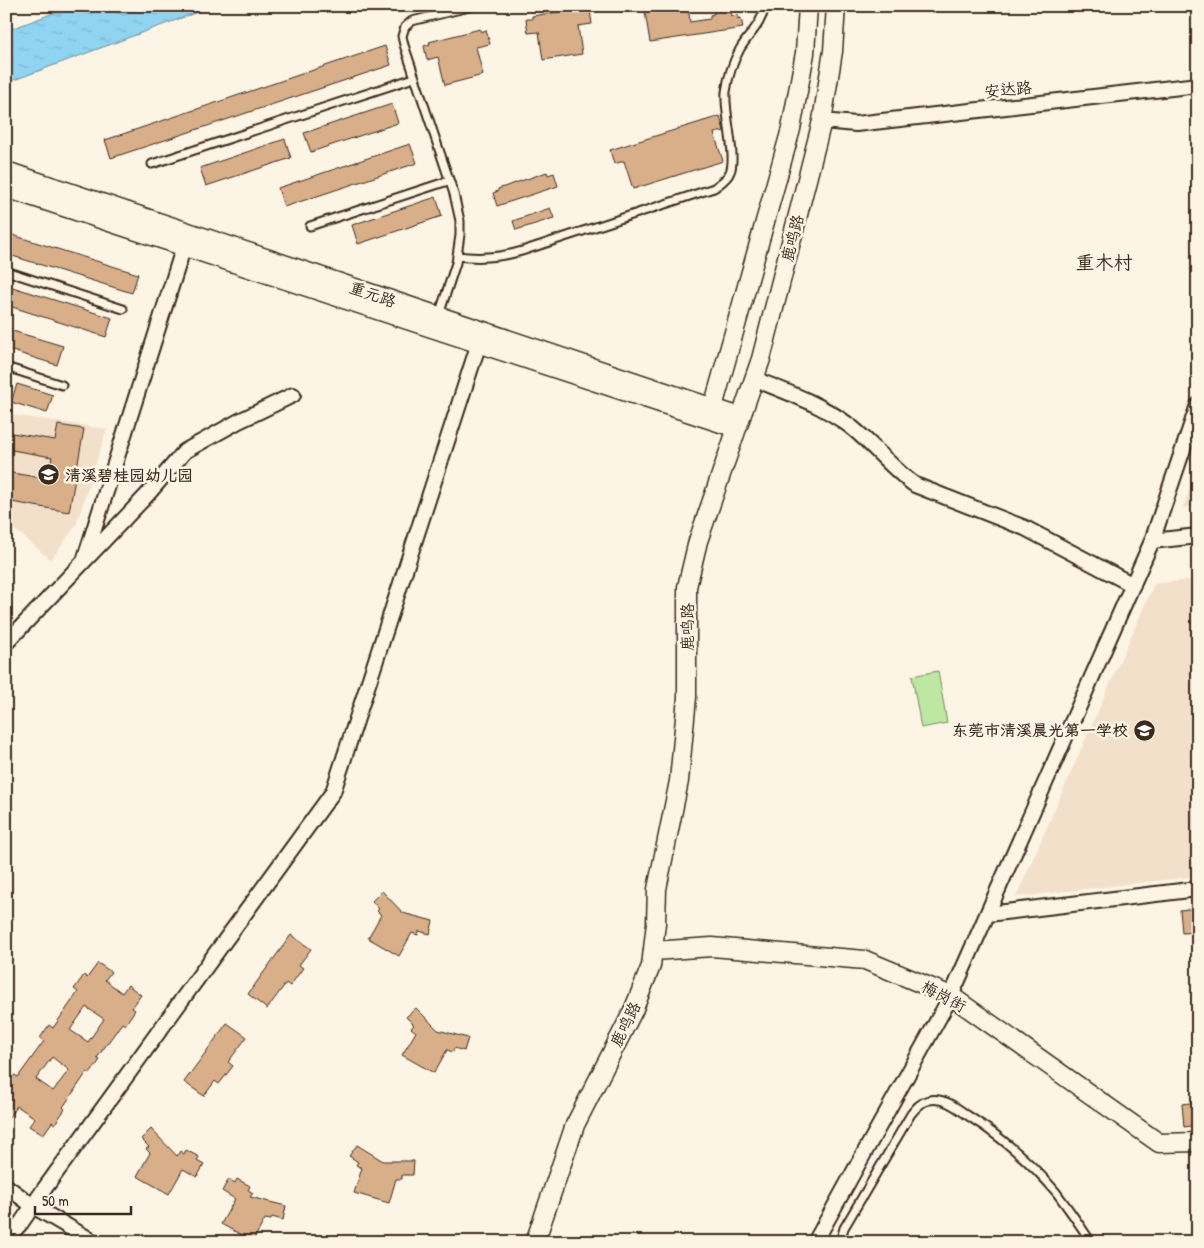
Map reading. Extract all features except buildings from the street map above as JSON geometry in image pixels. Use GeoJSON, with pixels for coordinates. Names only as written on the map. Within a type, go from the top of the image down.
{"type":"FeatureCollection","features":[{"type":"Feature","properties":{"kind":"street","name":"鹿鸣路"},"geometry":{"type":"LineString","coordinates":[[712,413],[791,129],[805,52],[808,6]]}},
{"type":"Feature","properties":{"kind":"street","name":"鹿鸣路"},"geometry":{"type":"LineString","coordinates":[[535,1242],[575,1125],[633,1012],[651,966],[656,923],[657,889],[679,781],[686,706],[687,587],[698,541],[754,379],[822,121],[833,51],[836,6]]}},
{"type":"Feature","properties":{"kind":"street","name":"安达路"},"geometry":{"type":"LineString","coordinates":[[822,121],[856,124],[1198,85]]}},
{"type":"Feature","properties":{"kind":"street","name":"重元路"},"geometry":{"type":"LineString","coordinates":[[6,170],[438,315],[738,422]]}},
{"type":"Feature","properties":{"kind":"street","name":"重元路"},"geometry":{"type":"LineString","coordinates":[[6,188],[479,343],[712,413]]}},
{"type":"Feature","properties":{"kind":"street"},"geometry":{"type":"LineString","coordinates":[[83,563],[184,246]]}},
{"type":"Feature","properties":{"kind":"street"},"geometry":{"type":"LineString","coordinates":[[6,1239],[21,1223],[333,792],[479,343]]}},
{"type":"Feature","properties":{"kind":"street"},"geometry":{"type":"LineString","coordinates":[[754,379],[804,398],[849,426],[915,485],[1025,528],[1133,585]]}},
{"type":"Feature","properties":{"kind":"street"},"geometry":{"type":"LineString","coordinates":[[6,643],[83,563],[185,451],[293,394]]}},
{"type":"Feature","properties":{"kind":"street"},"geometry":{"type":"LineString","coordinates":[[815,1242],[951,996],[1152,541],[1198,405]]}},
{"type":"Feature","properties":{"kind":"street"},"geometry":{"type":"LineString","coordinates":[[1152,541],[1198,536]]}},
{"type":"Feature","properties":{"kind":"street"},"geometry":{"type":"LineString","coordinates":[[988,914],[1198,889]]}},
{"type":"Feature","properties":{"kind":"street","name":"梅岗街"},"geometry":{"type":"LineString","coordinates":[[653,950],[712,947],[865,960],[951,996],[1159,1143],[1198,1142]]}},
{"type":"Feature","properties":{"kind":"street"},"geometry":{"type":"LineString","coordinates":[[6,1186],[33,1206],[94,1242]]}},
{"type":"Feature","properties":{"kind":"lane"},"geometry":{"type":"LineString","coordinates":[[438,315],[457,256],[460,221],[458,207],[414,78],[402,36],[405,28],[412,21],[473,6]]}},
{"type":"Feature","properties":{"kind":"lane"},"geometry":{"type":"LineString","coordinates":[[457,256],[479,259],[522,252],[714,188],[724,181],[730,172],[732,160],[726,101],[730,74],[740,49],[756,30],[761,20],[764,6]]}},
{"type":"Feature","properties":{"kind":"lane"},"geometry":{"type":"LineString","coordinates":[[152,164],[414,78]]}},
{"type":"Feature","properties":{"kind":"lane"},"geometry":{"type":"LineString","coordinates":[[310,226],[448,180]]}},
{"type":"Feature","properties":{"kind":"lane"},"geometry":{"type":"LineString","coordinates":[[6,271],[123,309]]}},
{"type":"Feature","properties":{"kind":"lane"},"geometry":{"type":"LineString","coordinates":[[6,367],[62,385]]}},
{"type":"Feature","properties":{"kind":"lane"},"geometry":{"type":"LineString","coordinates":[[840,1242],[844,1228],[911,1114],[918,1105],[928,1100],[939,1100],[950,1104],[988,1129],[1024,1158],[1055,1192],[1092,1242]]}},
{"type":"Feature","properties":{"kind":"shaded area","name":"清溪碧桂园幼儿园"},"geometry":{"type":"Polygon","coordinates":[[[6,414],[107,429],[76,525],[51,560],[6,522],[6,414]]]}},
{"type":"Feature","properties":{"kind":"shaded area"},"geometry":{"type":"Polygon","coordinates":[[[1198,465],[1198,506],[1183,508],[1198,465]]]}},
{"type":"Feature","properties":{"kind":"shaded area","name":"东莞市清溪晨光第一学校"},"geometry":{"type":"Polygon","coordinates":[[[1198,579],[1198,876],[1016,897],[1154,584],[1198,579]]]}},
{"type":"Feature","properties":{"kind":"green space"},"geometry":{"type":"Polygon","coordinates":[[[938,671],[947,723],[921,728],[912,676],[938,671]]]}},
{"type":"Feature","properties":{"kind":"water"},"geometry":{"type":"Polygon","coordinates":[[[72,6],[214,6],[6,83],[6,31],[72,6]]]}},
{"type":"Feature","properties":{"kind":"place","name":"清溪碧桂园幼儿园"},"geometry":{"type":"Point","coordinates":[49,475]}},
{"type":"Feature","properties":{"kind":"place","name":"东莞市清溪晨光第一学校"},"geometry":{"type":"Point","coordinates":[1144,730]}},
{"type":"Feature","properties":{"kind":"district","name":"重木村"},"geometry":{"type":"Point","coordinates":[1104,262]}}]}
